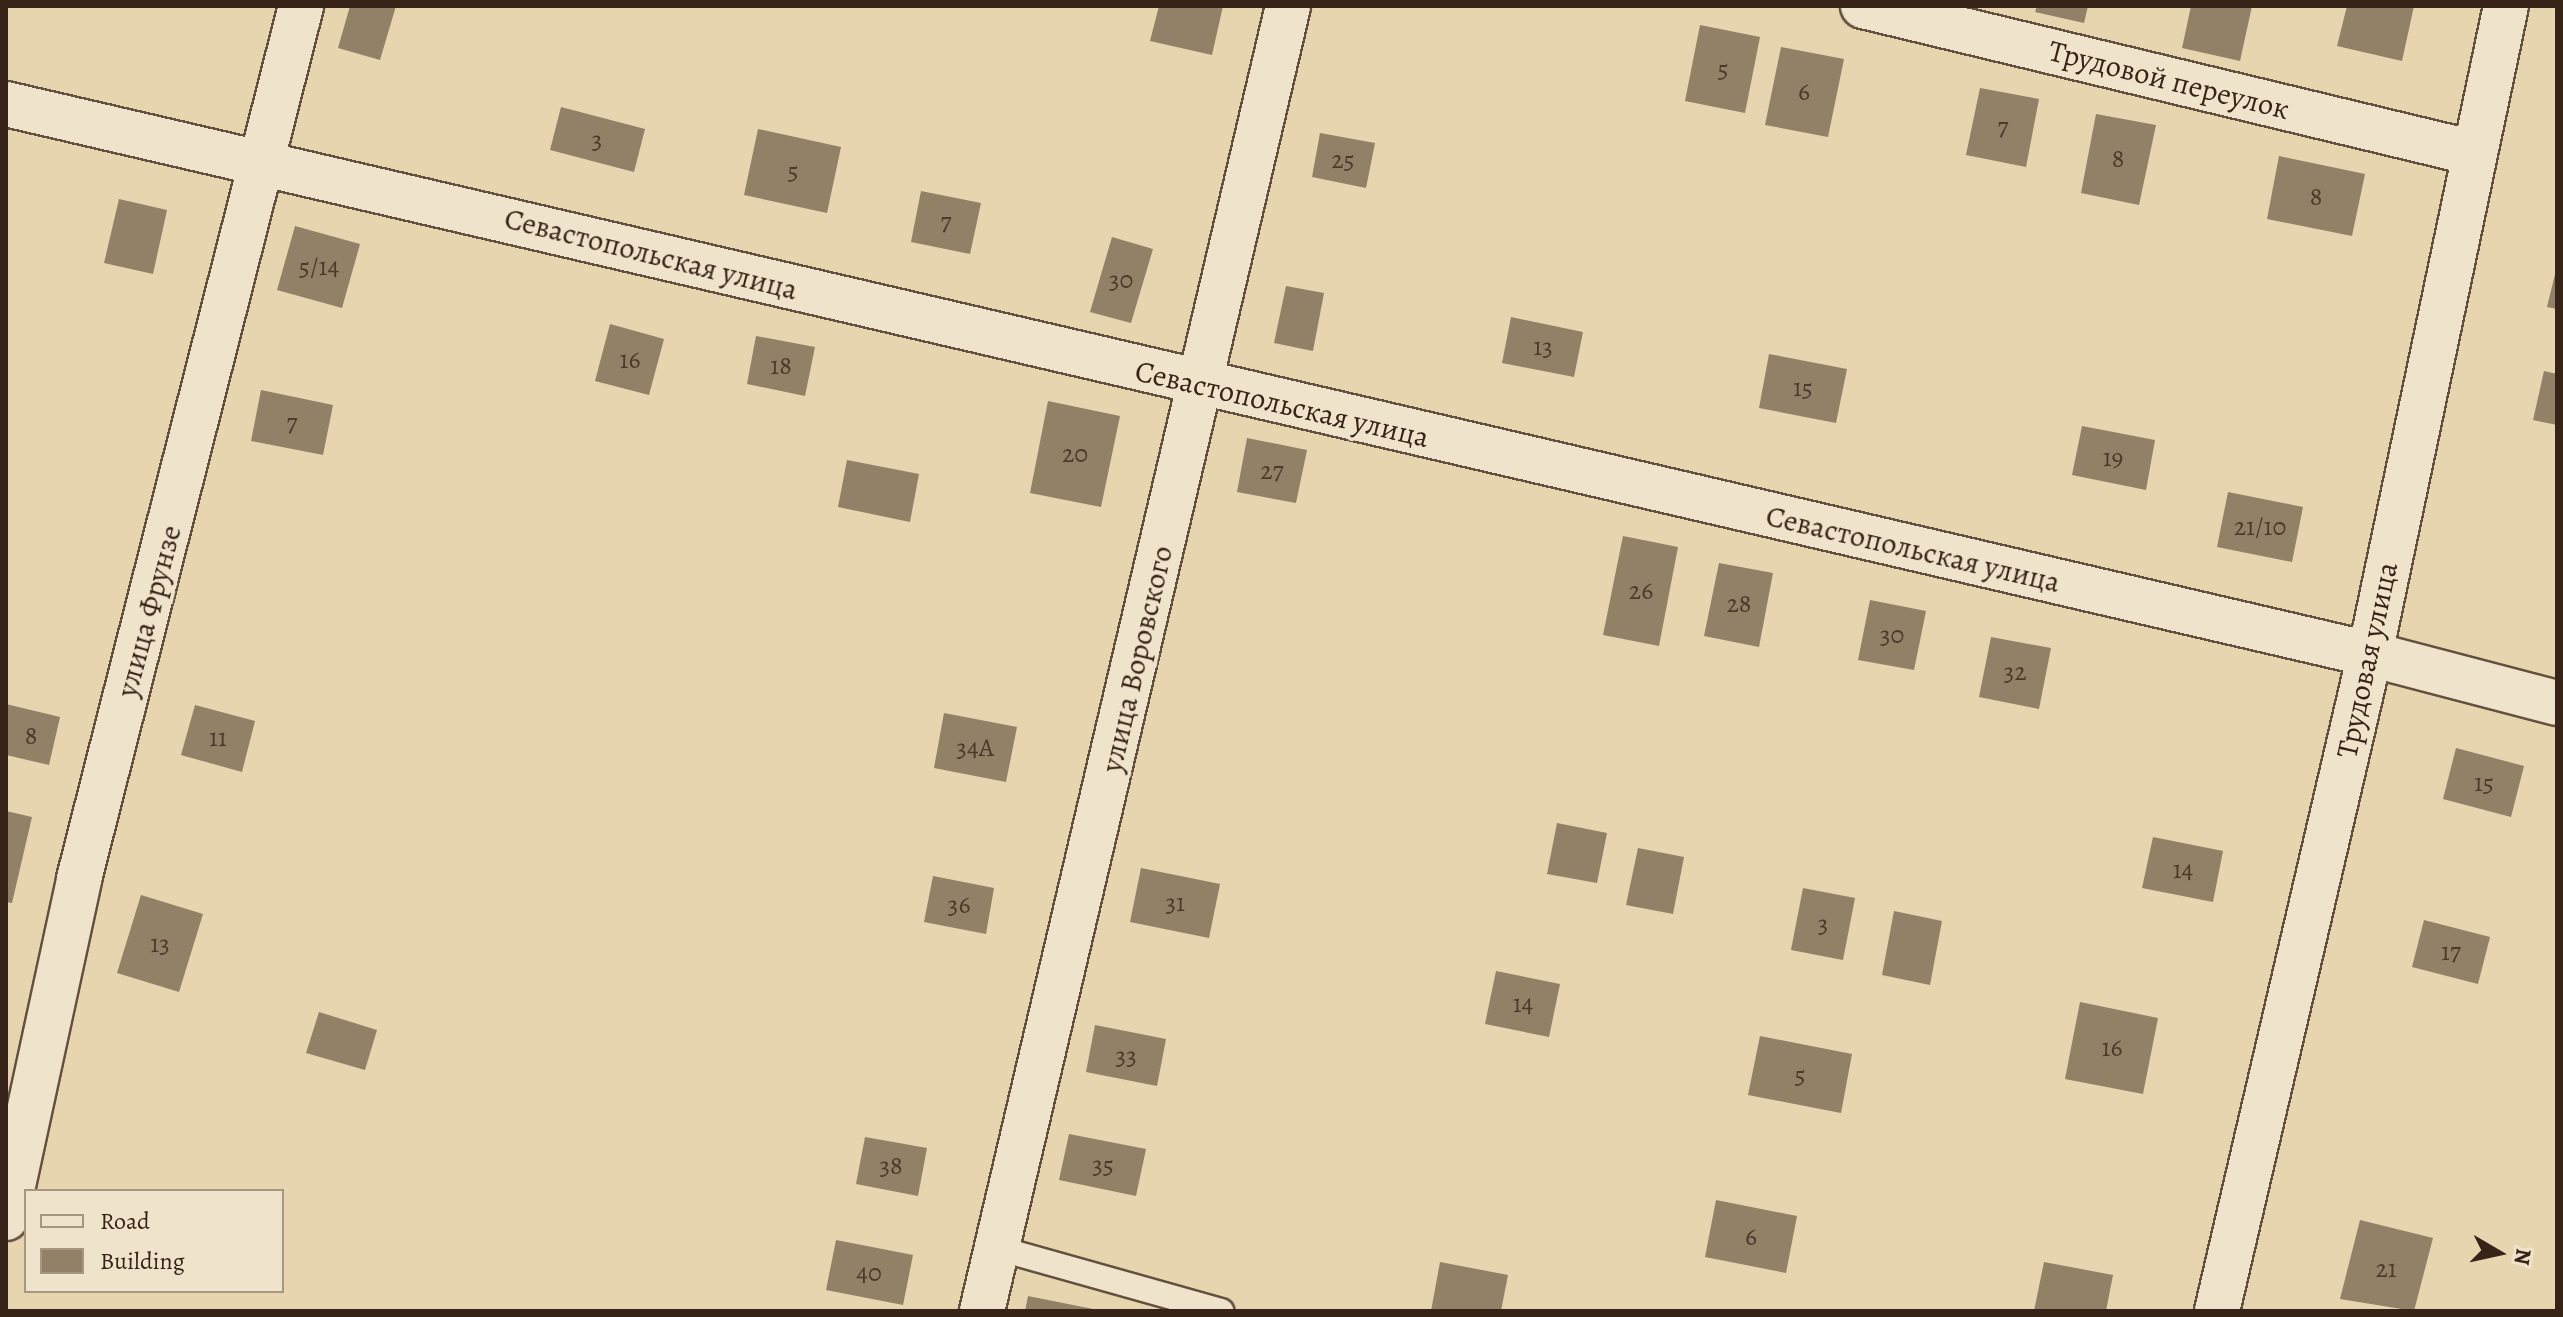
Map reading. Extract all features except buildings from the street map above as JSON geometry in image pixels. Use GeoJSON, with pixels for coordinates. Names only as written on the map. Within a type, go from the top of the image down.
{"type":"FeatureCollection","features":[{"type":"Feature","properties":{"kind":"street","name":"улица Фрунзе"},"geometry":{"type":"LineString","coordinates":[[6,1218],[79,879],[266,161],[301,6]]}},
{"type":"Feature","properties":{"kind":"street","name":"улица Воровского"},"geometry":{"type":"LineString","coordinates":[[982,1311],[1202,386],[1288,6]]}},
{"type":"Feature","properties":{"kind":"street","name":"Трудовой переулок"},"geometry":{"type":"LineString","coordinates":[[1863,6],[2474,153]]}},
{"type":"Feature","properties":{"kind":"street","name":"Трудовая улица"},"geometry":{"type":"LineString","coordinates":[[2217,1311],[2370,654],[2506,6]]}},
{"type":"Feature","properties":{"kind":"street","name":"Севастопольская улица"},"geometry":{"type":"LineString","coordinates":[[6,104],[266,161],[1202,386],[2370,654],[2557,703]]}},
{"type":"Feature","properties":{"kind":"lane"},"geometry":{"type":"LineString","coordinates":[[997,1248],[1221,1311]]}}]}
